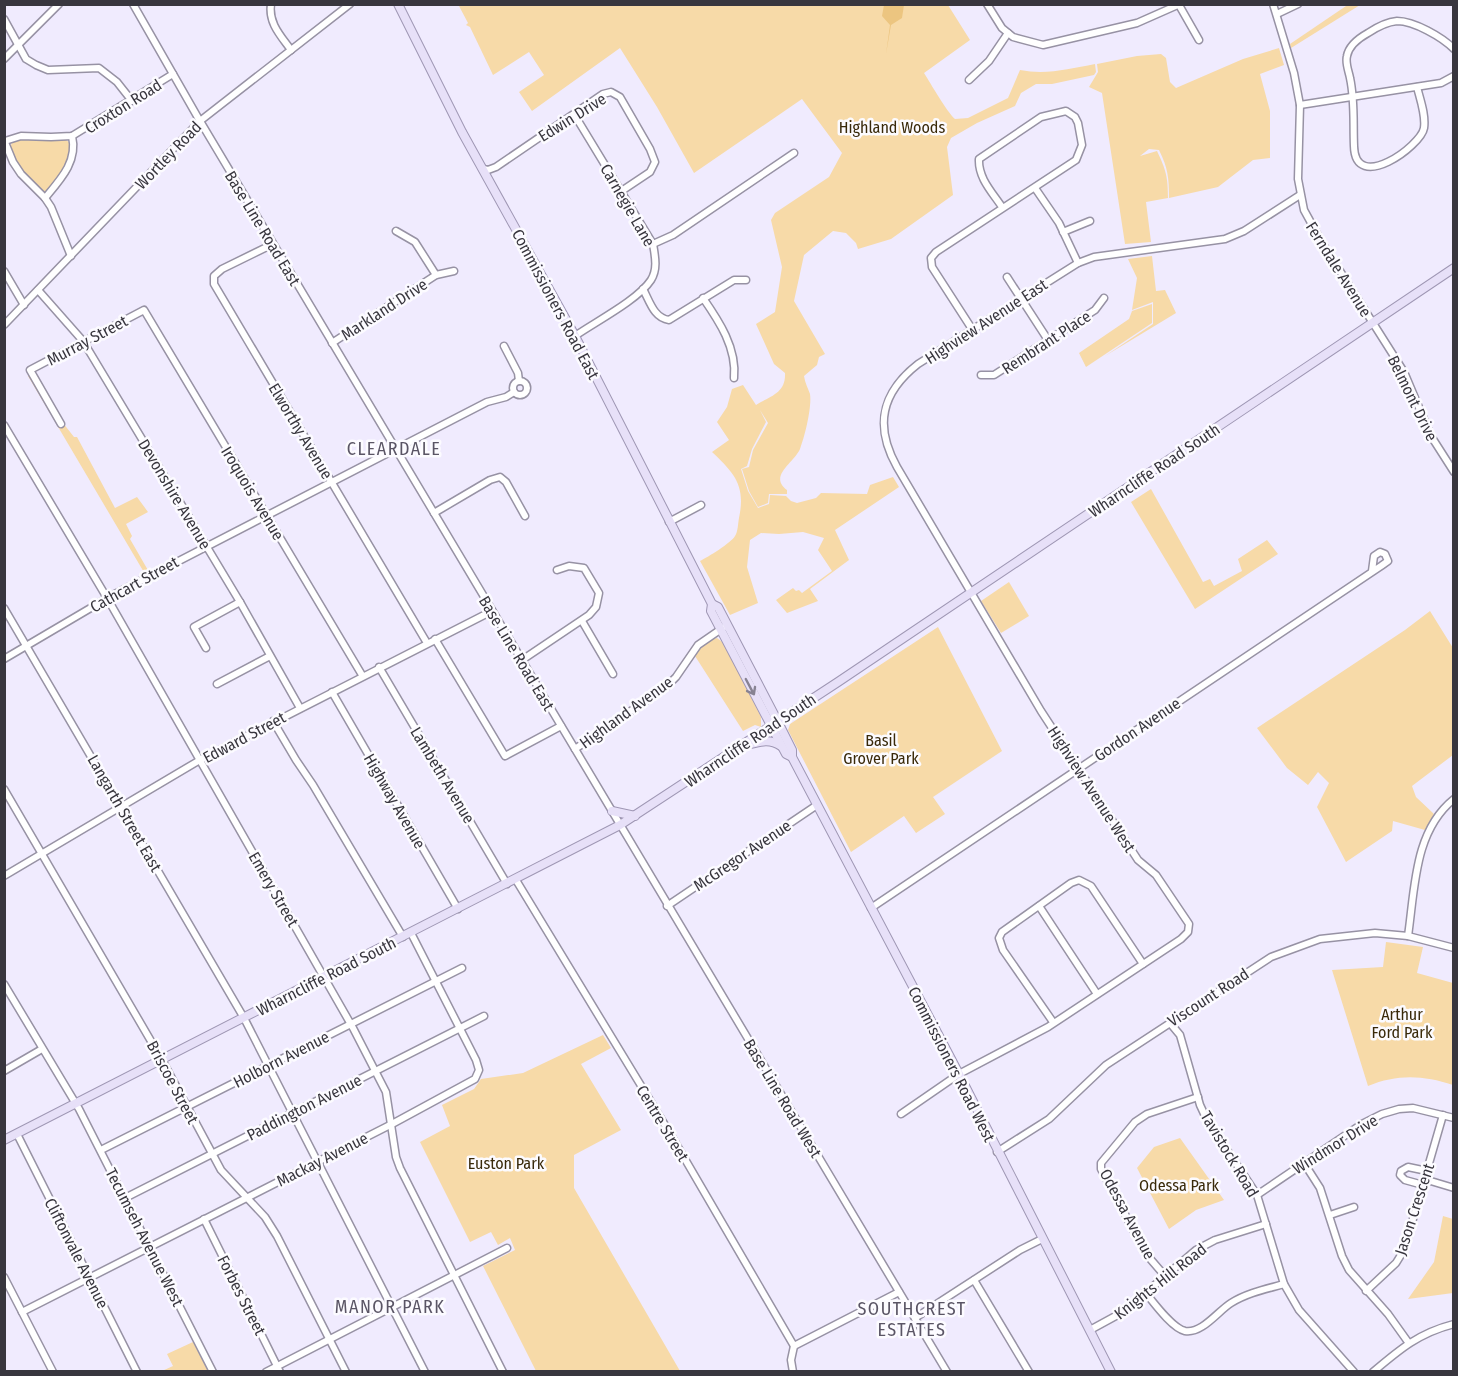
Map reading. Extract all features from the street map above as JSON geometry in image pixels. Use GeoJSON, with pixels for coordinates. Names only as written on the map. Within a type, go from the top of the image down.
{"type":"FeatureCollection","features":[{"type":"Feature","properties":{"kind":"main road","name":"Commissioners Road East"},"geometry":{"type":"LineString","coordinates":[[398,4],[483,169],[575,336],[712,604],[718,607],[724,627],[775,724]]}},
{"type":"Feature","properties":{"kind":"main road","name":"Wharncliffe Road South"},"geometry":{"type":"LineString","coordinates":[[4,1140],[620,825],[775,724],[1454,268]]}},
{"type":"Feature","properties":{"kind":"main road","name":"Commissioners Road West"},"geometry":{"type":"LineString","coordinates":[[775,724],[782,747],[786,754],[792,757]]}},
{"type":"Feature","properties":{"kind":"main road","name":"Commissioners Road West"},"geometry":{"type":"LineString","coordinates":[[775,724],[792,750],[792,757],[959,1074],[1111,1371]]}},
{"type":"Feature","properties":{"kind":"main road"},"geometry":{"type":"LineString","coordinates":[[740,747],[765,741],[782,747]]}},
{"type":"Feature","properties":{"kind":"main road"},"geometry":{"type":"LineString","coordinates":[[612,811],[634,816]]}},
{"type":"Feature","properties":{"kind":"street"},"geometry":{"type":"LineString","coordinates":[[4,59],[59,4]]}},
{"type":"Feature","properties":{"kind":"street","name":"Base Line Road East"},"geometry":{"type":"LineString","coordinates":[[133,4],[200,121],[620,825]]}},
{"type":"Feature","properties":{"kind":"street"},"geometry":{"type":"LineString","coordinates":[[271,4],[269,14],[272,22],[291,50]]}},
{"type":"Feature","properties":{"kind":"street","name":"Wortley Road"},"geometry":{"type":"LineString","coordinates":[[4,325],[200,121],[350,4]]}},
{"type":"Feature","properties":{"kind":"street"},"geometry":{"type":"LineString","coordinates":[[987,4],[1002,28],[1022,41],[1036,45],[1056,43],[1137,23],[1179,5],[1199,39]]}},
{"type":"Feature","properties":{"kind":"street","name":"Ferndale Avenue"},"geometry":{"type":"LineString","coordinates":[[1273,4],[1294,72],[1300,105],[1298,179],[1300,195],[1309,221],[1372,323]]}},
{"type":"Feature","properties":{"kind":"street"},"geometry":{"type":"LineString","coordinates":[[1277,14],[1298,4]]}},
{"type":"Feature","properties":{"kind":"street"},"geometry":{"type":"LineString","coordinates":[[4,19],[27,59],[36,65],[48,69],[99,68],[117,82],[132,101]]}},
{"type":"Feature","properties":{"kind":"street"},"geometry":{"type":"LineString","coordinates":[[1417,87],[1425,125],[1420,138],[1380,167],[1370,168],[1363,165],[1356,158],[1354,149],[1354,97],[1347,56],[1354,43],[1381,26],[1398,21],[1408,22],[1445,40],[1454,49]]}},
{"type":"Feature","properties":{"kind":"street"},"geometry":{"type":"LineString","coordinates":[[969,80],[988,61],[1008,33]]}},
{"type":"Feature","properties":{"kind":"street","name":"Croxton Road"},"geometry":{"type":"LineString","coordinates":[[5,141],[21,136],[51,138],[72,136],[173,74]]}},
{"type":"Feature","properties":{"kind":"street"},"geometry":{"type":"LineString","coordinates":[[1300,105],[1441,83],[1454,76]]}},
{"type":"Feature","properties":{"kind":"street","name":"Edwin Drive"},"geometry":{"type":"LineString","coordinates":[[483,169],[496,167],[603,94],[611,92],[625,105],[655,162],[650,172],[620,192]]}},
{"type":"Feature","properties":{"kind":"street"},"geometry":{"type":"LineString","coordinates":[[972,329],[932,267],[931,258],[936,252],[1002,207],[1072,163],[1081,151],[1082,145],[1075,117],[1066,111],[1041,117],[979,159],[978,168],[982,177],[1002,207]]}},
{"type":"Feature","properties":{"kind":"street","name":"Carnegie Lane"},"geometry":{"type":"LineString","coordinates":[[574,114],[654,244],[656,268],[652,279],[643,289],[575,336]]}},
{"type":"Feature","properties":{"kind":"street","name":"Croxton Road"},"geometry":{"type":"LineString","coordinates":[[45,198],[57,185],[73,157],[75,148],[72,136]]}},
{"type":"Feature","properties":{"kind":"street"},"geometry":{"type":"LineString","coordinates":[[5,141],[13,162],[21,174],[45,198],[70,255]]}},
{"type":"Feature","properties":{"kind":"street"},"geometry":{"type":"LineString","coordinates":[[654,244],[673,235],[794,153]]}},
{"type":"Feature","properties":{"kind":"street"},"geometry":{"type":"LineString","coordinates":[[1035,188],[1063,232],[1077,263]]}},
{"type":"Feature","properties":{"kind":"street","name":"Highview Avenue East"},"geometry":{"type":"LineString","coordinates":[[970,593],[889,452],[884,438],[888,400],[900,380],[918,364],[1077,263],[1094,257],[1225,238],[1244,231],[1300,195]]}},
{"type":"Feature","properties":{"kind":"street"},"geometry":{"type":"LineString","coordinates":[[1063,232],[1089,221]]}},
{"type":"Feature","properties":{"kind":"street","name":"Markland Drive"},"geometry":{"type":"LineString","coordinates":[[396,231],[415,242],[436,275]]}},
{"type":"Feature","properties":{"kind":"street","name":"Elworthy Avenue"},"geometry":{"type":"LineString","coordinates":[[273,244],[222,269],[214,276],[214,285],[428,643]]}},
{"type":"Feature","properties":{"kind":"street"},"geometry":{"type":"LineString","coordinates":[[4,271],[24,304]]}},
{"type":"Feature","properties":{"kind":"street","name":"Markland Drive"},"geometry":{"type":"LineString","coordinates":[[333,344],[436,275],[454,271]]}},
{"type":"Feature","properties":{"kind":"street"},"geometry":{"type":"LineString","coordinates":[[1007,277],[1048,340]]}},
{"type":"Feature","properties":{"kind":"street"},"geometry":{"type":"LineString","coordinates":[[643,289],[661,319],[669,320],[734,280],[746,280]]}},
{"type":"Feature","properties":{"kind":"street","name":"Devonshire Avenue"},"geometry":{"type":"LineString","coordinates":[[38,290],[83,340],[240,602],[300,708]]}},
{"type":"Feature","properties":{"kind":"street"},"geometry":{"type":"LineString","coordinates":[[703,298],[716,317],[729,344],[735,364],[734,378]]}},
{"type":"Feature","properties":{"kind":"street","name":"Rembrant Place"},"geometry":{"type":"LineString","coordinates":[[981,375],[994,375],[1095,310],[1104,298]]}},
{"type":"Feature","properties":{"kind":"street","name":"Murray Street"},"geometry":{"type":"LineString","coordinates":[[61,424],[30,370],[83,340],[144,310]]}},
{"type":"Feature","properties":{"kind":"street","name":"Iroquois Avenue"},"geometry":{"type":"LineString","coordinates":[[144,310],[362,675]]}},
{"type":"Feature","properties":{"kind":"street","name":"Belmont Drive"},"geometry":{"type":"LineString","coordinates":[[1372,323],[1404,372],[1431,436],[1454,472]]}},
{"type":"Feature","properties":{"kind":"street"},"geometry":{"type":"LineString","coordinates":[[504,346],[518,373],[519,381]]}},
{"type":"Feature","properties":{"kind":"street"},"geometry":{"type":"LineString","coordinates":[[396,449],[487,402],[506,397],[514,392],[521,394],[526,390],[525,384],[519,381]]}},
{"type":"Feature","properties":{"kind":"street"},"geometry":{"type":"LineString","coordinates":[[514,392],[514,385],[519,381]]}},
{"type":"Feature","properties":{"kind":"street","name":"Emery Street"},"geometry":{"type":"LineString","coordinates":[[4,425],[351,1024],[386,1092],[396,1157],[400,1168],[503,1371]]}},
{"type":"Feature","properties":{"kind":"street","name":"Cathcart Street"},"geometry":{"type":"LineString","coordinates":[[4,659],[106,598],[205,545],[396,449]]}},
{"type":"Feature","properties":{"kind":"street"},"geometry":{"type":"LineString","coordinates":[[434,513],[490,480],[500,477],[506,482],[525,516]]}},
{"type":"Feature","properties":{"kind":"street"},"geometry":{"type":"LineString","coordinates":[[669,522],[701,505]]}},
{"type":"Feature","properties":{"kind":"street"},"geometry":{"type":"LineString","coordinates":[[522,660],[582,621],[596,607],[599,593],[584,568],[568,566],[557,570]]}},
{"type":"Feature","properties":{"kind":"street","name":"Gordon Avenue"},"geometry":{"type":"LineString","coordinates":[[871,908],[1372,571]]}},
{"type":"Feature","properties":{"kind":"street","name":"Highview Avenue West"},"geometry":{"type":"LineString","coordinates":[[901,1114],[959,1074],[1053,1022],[1188,932],[1189,924],[1156,874],[1138,860],[970,593]]}},
{"type":"Feature","properties":{"kind":"street"},"geometry":{"type":"LineString","coordinates":[[206,648],[194,627],[240,602]]}},
{"type":"Feature","properties":{"kind":"street","name":"Langarth Street East"},"geometry":{"type":"LineString","coordinates":[[4,608],[244,1018],[425,1371]]}},
{"type":"Feature","properties":{"kind":"street","name":"Edward Street"},"geometry":{"type":"LineString","coordinates":[[4,876],[200,760],[492,610]]}},
{"type":"Feature","properties":{"kind":"street"},"geometry":{"type":"LineString","coordinates":[[582,621],[613,674]]}},
{"type":"Feature","properties":{"kind":"street","name":"Highland Avenue"},"geometry":{"type":"LineString","coordinates":[[575,749],[666,687],[676,677],[698,645],[724,627]]}},
{"type":"Feature","properties":{"kind":"street"},"geometry":{"type":"LineString","coordinates":[[435,639],[505,756],[561,726]]}},
{"type":"Feature","properties":{"kind":"street"},"geometry":{"type":"LineString","coordinates":[[217,684],[270,656]]}},
{"type":"Feature","properties":{"kind":"street","name":"Lambeth Avenue"},"geometry":{"type":"LineString","coordinates":[[379,667],[507,884]]}},
{"type":"Feature","properties":{"kind":"street","name":"Highway Avenue"},"geometry":{"type":"LineString","coordinates":[[332,692],[458,909]]}},
{"type":"Feature","properties":{"kind":"street"},"geometry":{"type":"LineString","coordinates":[[273,721],[407,935]]}},
{"type":"Feature","properties":{"kind":"street","name":"Briscoe Street"},"geometry":{"type":"LineString","coordinates":[[4,789],[162,1060],[221,1170],[265,1217],[277,1236],[346,1371]]}},
{"type":"Feature","properties":{"kind":"street"},"geometry":{"type":"LineString","coordinates":[[1408,936],[1421,848],[1431,824],[1442,808],[1454,799]]}},
{"type":"Feature","properties":{"kind":"street","name":"McGregor Avenue"},"geometry":{"type":"LineString","coordinates":[[668,906],[817,805]]}},
{"type":"Feature","properties":{"kind":"street","name":"Base Line Road West"},"geometry":{"type":"LineString","coordinates":[[620,825],[947,1371]]}},
{"type":"Feature","properties":{"kind":"street","name":"Centre Street"},"geometry":{"type":"LineString","coordinates":[[516,880],[668,1130],[794,1346]]}},
{"type":"Feature","properties":{"kind":"street"},"geometry":{"type":"LineString","coordinates":[[1053,1022],[999,943],[999,938],[1002,932],[1071,884],[1079,880],[1091,886],[1143,964]]}},
{"type":"Feature","properties":{"kind":"street"},"geometry":{"type":"LineString","coordinates":[[1039,906],[1097,994]]}},
{"type":"Feature","properties":{"kind":"street","name":"Viscount Road"},"geometry":{"type":"LineString","coordinates":[[998,1152],[1050,1119],[1106,1065],[1271,957],[1320,939],[1375,933],[1408,936],[1454,948]]}},
{"type":"Feature","properties":{"kind":"street","name":"Mackay Avenue"},"geometry":{"type":"LineString","coordinates":[[22,1312],[392,1124],[475,1079],[479,1070],[476,1060],[435,981],[407,935]]}},
{"type":"Feature","properties":{"kind":"street","name":"Holborn Avenue"},"geometry":{"type":"LineString","coordinates":[[101,1150],[462,968]]}},
{"type":"Feature","properties":{"kind":"street","name":"Tecumseh Avenue West"},"geometry":{"type":"LineString","coordinates":[[4,984],[101,1150],[213,1371]]}},
{"type":"Feature","properties":{"kind":"street","name":"Paddington Avenue"},"geometry":{"type":"LineString","coordinates":[[125,1198],[484,1016]]}},
{"type":"Feature","properties":{"kind":"street","name":"Tavistock Road"},"geometry":{"type":"LineString","coordinates":[[1170,1023],[1180,1035],[1207,1120],[1257,1195],[1284,1284],[1299,1310],[1354,1371]]}},
{"type":"Feature","properties":{"kind":"street"},"geometry":{"type":"LineString","coordinates":[[4,1071],[42,1049]]}},
{"type":"Feature","properties":{"kind":"street","name":"Odessa Avenue"},"geometry":{"type":"LineString","coordinates":[[1165,1276],[1146,1254],[1101,1169],[1101,1163],[1135,1122],[1147,1114],[1198,1097]]}},
{"type":"Feature","properties":{"kind":"street","name":"Windmor Drive"},"geometry":{"type":"LineString","coordinates":[[1257,1195],[1362,1124],[1382,1114],[1413,1108],[1454,1118]]}},
{"type":"Feature","properties":{"kind":"street","name":"Jason Crescent"},"geometry":{"type":"LineString","coordinates":[[1366,1291],[1396,1263],[1404,1250],[1443,1115]]}},
{"type":"Feature","properties":{"kind":"street","name":"Cliftonvale Avenue"},"geometry":{"type":"LineString","coordinates":[[16,1134],[137,1371]]}},
{"type":"Feature","properties":{"kind":"street"},"geometry":{"type":"LineString","coordinates":[[1304,1163],[1320,1188],[1348,1269],[1388,1314],[1408,1342]]}},
{"type":"Feature","properties":{"kind":"street"},"geometry":{"type":"LineString","coordinates":[[1427,1171],[1408,1167],[1400,1174],[1405,1179],[1454,1188]]}},
{"type":"Feature","properties":{"kind":"street"},"geometry":{"type":"LineString","coordinates":[[1330,1215],[1354,1207]]}},
{"type":"Feature","properties":{"kind":"street","name":"Forbes Street"},"geometry":{"type":"LineString","coordinates":[[204,1219],[279,1368]]}},
{"type":"Feature","properties":{"kind":"street","name":"Knights Hill Road"},"geometry":{"type":"LineString","coordinates":[[1090,1329],[1123,1312],[1196,1250],[1211,1242],[1266,1224]]}},
{"type":"Feature","properties":{"kind":"street"},"geometry":{"type":"LineString","coordinates":[[915,1318],[1020,1250],[1042,1239]]}},
{"type":"Feature","properties":{"kind":"street"},"geometry":{"type":"LineString","coordinates":[[266,1371],[279,1368],[329,1338],[507,1248]]}},
{"type":"Feature","properties":{"kind":"street"},"geometry":{"type":"LineString","coordinates":[[4,1277],[53,1371]]}},
{"type":"Feature","properties":{"kind":"street"},"geometry":{"type":"LineString","coordinates":[[974,1280],[1029,1371]]}},
{"type":"Feature","properties":{"kind":"street"},"geometry":{"type":"LineString","coordinates":[[1145,1292],[1175,1326],[1192,1331],[1200,1328],[1229,1304],[1243,1296],[1284,1284]]}},
{"type":"Feature","properties":{"kind":"street"},"geometry":{"type":"LineString","coordinates":[[793,1371],[791,1360],[794,1346],[899,1292]]}},
{"type":"Feature","properties":{"kind":"street"},"geometry":{"type":"LineString","coordinates":[[1373,1371],[1408,1342],[1433,1329],[1454,1324]]}},
{"type":"Feature","properties":{"kind":"green space","name":"Highland Woods"},"geometry":{"type":"Polygon","coordinates":[[[462,4],[948,5],[970,40],[924,73],[955,119],[968,118],[1008,98],[1020,70],[1048,72],[1095,64],[1094,75],[1052,84],[1036,84],[1021,93],[1015,106],[951,138],[947,147],[953,195],[891,239],[858,249],[856,243],[846,233],[833,231],[804,255],[794,301],[825,354],[819,357],[817,365],[804,376],[810,394],[809,414],[800,449],[781,475],[780,480],[787,494],[769,494],[768,503],[758,507],[749,491],[742,469],[749,467],[753,450],[768,423],[760,410],[766,422],[752,449],[747,466],[741,469],[748,491],[758,508],[769,504],[770,495],[786,496],[797,503],[816,498],[821,493],[867,494],[870,485],[893,477],[899,487],[835,530],[849,560],[810,589],[818,601],[787,613],[776,600],[793,588],[802,593],[832,571],[818,550],[824,538],[803,532],[761,533],[750,540],[747,567],[758,603],[730,615],[700,561],[729,542],[737,530],[741,507],[739,488],[732,473],[712,452],[729,440],[717,422],[727,407],[732,389],[743,385],[756,405],[780,390],[785,380],[785,373],[774,364],[756,324],[775,312],[782,267],[771,220],[775,213],[829,177],[842,153],[802,99],[694,173],[620,48],[532,111],[519,92],[544,75],[529,52],[493,75],[470,27],[466,25],[468,23],[459,6],[462,4]]]}},
{"type":"Feature","properties":{"kind":"green space"},"geometry":{"type":"Polygon","coordinates":[[[1349,4],[1360,5],[1291,48],[1290,44],[1349,4]]]}},
{"type":"Feature","properties":{"kind":"green space"},"geometry":{"type":"Polygon","coordinates":[[[1279,48],[1284,65],[1260,74],[1270,111],[1270,158],[1253,160],[1218,187],[1169,198],[1167,173],[1162,156],[1159,150],[1149,149],[1140,156],[1157,151],[1166,174],[1168,198],[1146,202],[1151,242],[1125,244],[1102,93],[1089,87],[1098,72],[1097,64],[1161,54],[1166,58],[1170,82],[1176,88],[1243,59],[1279,48]]]}},
{"type":"Feature","properties":{"kind":"green space"},"geometry":{"type":"Polygon","coordinates":[[[28,138],[48,141],[66,140],[70,143],[68,156],[62,169],[45,192],[29,179],[10,149],[12,142],[28,138]]]}},
{"type":"Feature","properties":{"kind":"green space"},"geometry":{"type":"Polygon","coordinates":[[[1152,256],[1156,291],[1165,290],[1176,313],[1105,356],[1153,324],[1153,302],[1132,310],[1137,278],[1128,259],[1152,256]]]}},
{"type":"Feature","properties":{"kind":"green space"},"geometry":{"type":"Polygon","coordinates":[[[1152,304],[1152,323],[1086,367],[1079,353],[1129,319],[1132,311],[1152,304]]]}},
{"type":"Feature","properties":{"kind":"green space"},"geometry":{"type":"Polygon","coordinates":[[[35,373],[63,423],[74,437],[77,437],[115,508],[137,497],[148,512],[126,524],[132,536],[130,539],[149,572],[145,574],[28,376],[35,373]]]}},
{"type":"Feature","properties":{"kind":"green space"},"geometry":{"type":"Polygon","coordinates":[[[1151,489],[1203,582],[1210,579],[1214,586],[1242,571],[1238,559],[1267,540],[1278,554],[1195,609],[1131,502],[1151,489]]]}},
{"type":"Feature","properties":{"kind":"green space"},"geometry":{"type":"Polygon","coordinates":[[[1009,582],[1029,616],[1001,633],[981,601],[1009,582]]]}},
{"type":"Feature","properties":{"kind":"green space"},"geometry":{"type":"Polygon","coordinates":[[[1430,611],[1453,648],[1453,755],[1412,786],[1416,797],[1434,814],[1425,830],[1393,821],[1392,831],[1346,862],[1317,807],[1329,783],[1318,772],[1308,785],[1287,768],[1257,728],[1430,611]]]}},
{"type":"Feature","properties":{"kind":"green space","name":"Basil Grover Park"},"geometry":{"type":"Polygon","coordinates":[[[938,627],[1002,751],[933,797],[945,814],[916,833],[904,816],[851,852],[788,730],[790,724],[938,627]]]}},
{"type":"Feature","properties":{"kind":"green space"},"geometry":{"type":"Polygon","coordinates":[[[717,638],[725,644],[761,717],[761,727],[755,725],[743,731],[695,656],[704,645],[717,638]]]}},
{"type":"Feature","properties":{"kind":"green space","name":"Arthur Ford Park"},"geometry":{"type":"Polygon","coordinates":[[[1386,942],[1423,947],[1417,973],[1453,983],[1453,1085],[1431,1079],[1410,1077],[1389,1079],[1368,1086],[1332,970],[1383,967],[1386,942]]]}},
{"type":"Feature","properties":{"kind":"green space","name":"Euston Park"},"geometry":{"type":"Polygon","coordinates":[[[603,1035],[611,1048],[581,1064],[621,1130],[574,1155],[574,1188],[680,1371],[536,1371],[483,1266],[515,1250],[510,1238],[498,1245],[491,1232],[470,1242],[420,1142],[450,1126],[442,1105],[474,1089],[481,1079],[523,1073],[603,1035]]]}},
{"type":"Feature","properties":{"kind":"green space","name":"Odessa Park"},"geometry":{"type":"Polygon","coordinates":[[[1180,1138],[1224,1200],[1196,1210],[1169,1229],[1137,1168],[1154,1147],[1180,1138]]]}},
{"type":"Feature","properties":{"kind":"green space"},"geometry":{"type":"Polygon","coordinates":[[[1443,1216],[1453,1219],[1453,1293],[1408,1299],[1434,1262],[1443,1216]]]}},
{"type":"Feature","properties":{"kind":"green space"},"geometry":{"type":"Polygon","coordinates":[[[193,1342],[208,1371],[162,1371],[173,1366],[167,1354],[193,1342]]]}},
{"type":"Feature","properties":{"kind":"shaded area"},"geometry":{"type":"Polygon","coordinates":[[[884,5],[904,5],[902,18],[891,25],[886,54],[890,25],[882,16],[884,5]]]}},
{"type":"Feature","properties":{"kind":"district","name":"CLEARDALE"},"geometry":{"type":"Point","coordinates":[394,449]}},
{"type":"Feature","properties":{"kind":"district","name":"MANOR PARK"},"geometry":{"type":"Point","coordinates":[390,1307]}},
{"type":"Feature","properties":{"kind":"district","name":"SOUTHCREST ESTATES"},"geometry":{"type":"Point","coordinates":[912,1319]}}]}
